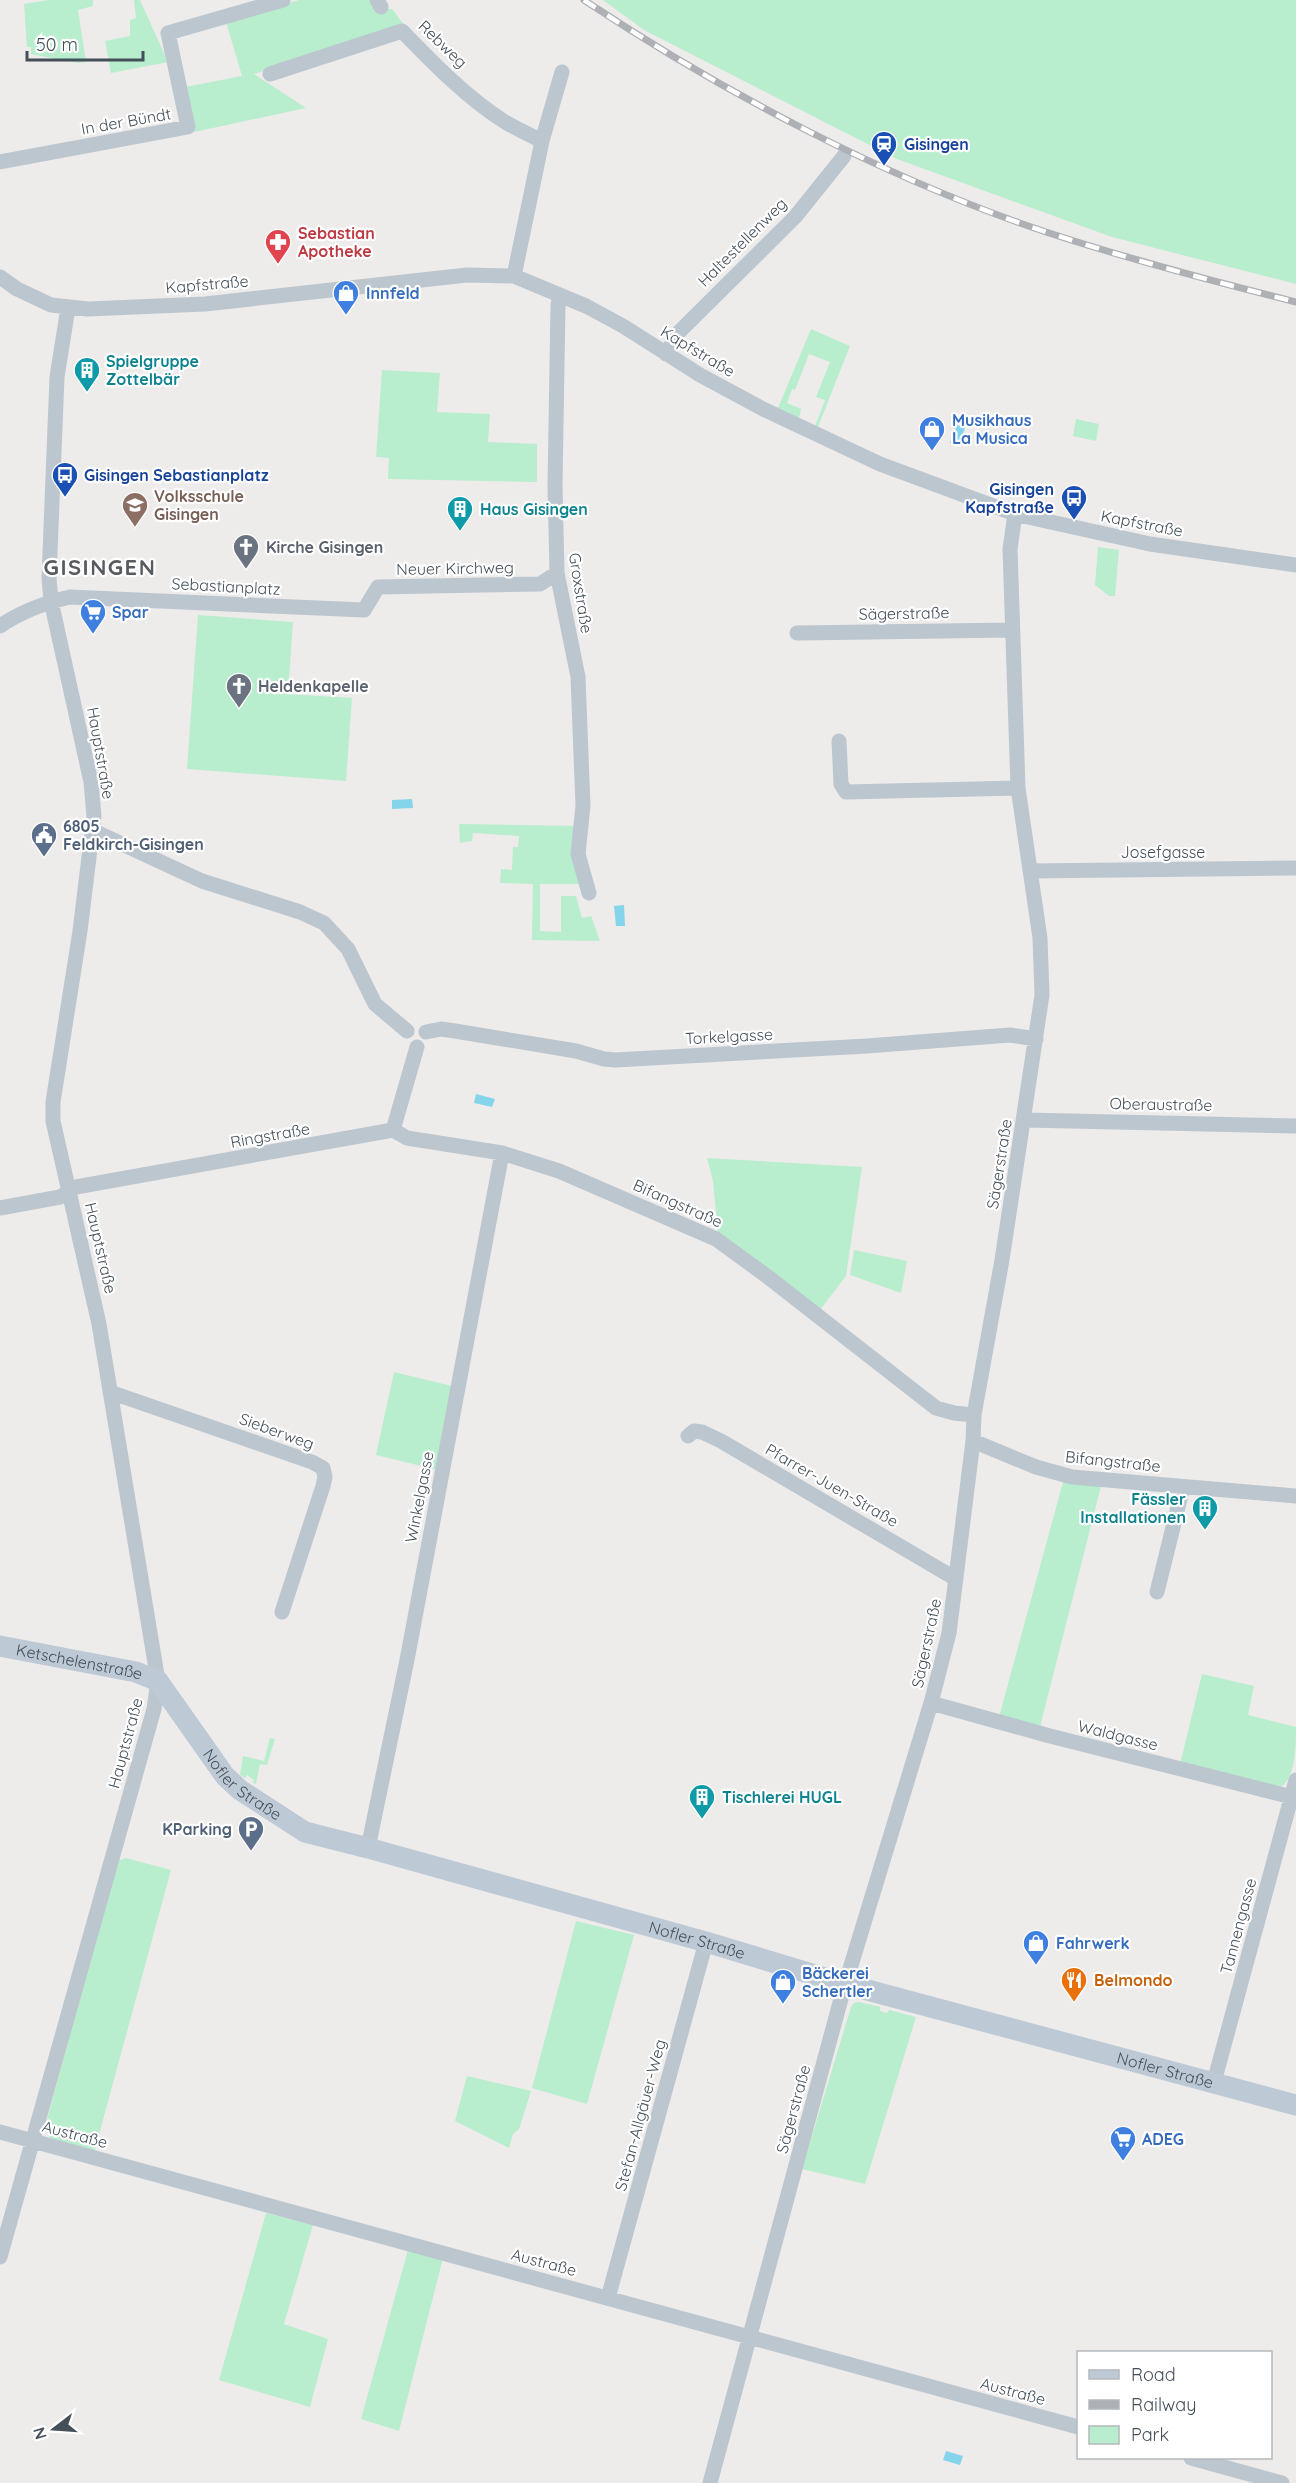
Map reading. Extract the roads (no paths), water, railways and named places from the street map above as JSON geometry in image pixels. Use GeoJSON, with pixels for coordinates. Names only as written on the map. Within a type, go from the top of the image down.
{"type":"FeatureCollection","features":[{"type":"Feature","properties":{"kind":"main road","name":"Ketschelenstraße"},"geometry":{"type":"LineString","coordinates":[[0,1646],[136,1672],[158,1681]]}},
{"type":"Feature","properties":{"kind":"main road","name":"Nofler Straße"},"geometry":{"type":"LineString","coordinates":[[158,1681],[225,1776],[240,1790],[300,1829],[326,1839],[368,1848],[706,1942],[846,1984],[1296,2105]]}},
{"type":"Feature","properties":{"kind":"street","name":"In der Bündt"},"geometry":{"type":"LineString","coordinates":[[0,162],[188,128],[168,33],[283,0]]}},
{"type":"Feature","properties":{"kind":"street","name":"Rebweg"},"geometry":{"type":"LineString","coordinates":[[270,74],[402,31],[427,57],[504,122],[543,141]]}},
{"type":"Feature","properties":{"kind":"street"},"geometry":{"type":"LineString","coordinates":[[513,276],[543,141],[562,72]]}},
{"type":"Feature","properties":{"kind":"street","name":"Haltestellenweg"},"geometry":{"type":"LineString","coordinates":[[666,354],[678,333],[795,217],[844,156]]}},
{"type":"Feature","properties":{"kind":"street","name":"Kapfstraße"},"geometry":{"type":"LineString","coordinates":[[68,308],[148,308],[467,275],[513,276],[560,295],[623,326],[666,354],[763,409],[880,464],[1015,514],[1150,544],[1296,565]]}},
{"type":"Feature","properties":{"kind":"street"},"geometry":{"type":"LineString","coordinates":[[0,278],[51,305],[68,308]]}},
{"type":"Feature","properties":{"kind":"street","name":"Groxstraße"},"geometry":{"type":"LineString","coordinates":[[560,295],[555,463],[557,573],[578,677],[583,806],[578,854],[589,893]]}},
{"type":"Feature","properties":{"kind":"street","name":"Hauptstraße"},"geometry":{"type":"LineString","coordinates":[[0,2257],[154,1709],[158,1681],[95,1301],[53,1121],[53,1102],[63,1052],[93,831],[91,782],[51,601],[57,377],[68,308]]}},
{"type":"Feature","properties":{"kind":"street","name":"Sägerstraße"},"geometry":{"type":"LineString","coordinates":[[710,2483],[846,1984],[931,1703],[949,1633],[973,1441],[974,1414],[1025,1120],[1042,995],[1040,939],[1018,788],[1010,549],[1015,514]]}},
{"type":"Feature","properties":{"kind":"street","name":"Neuer Kirchweg"},"geometry":{"type":"LineString","coordinates":[[364,610],[378,587],[540,584],[557,573]]}},
{"type":"Feature","properties":{"kind":"street","name":"Sebastianplatz"},"geometry":{"type":"LineString","coordinates":[[0,626],[19,613],[51,601],[70,597],[364,610]]}},
{"type":"Feature","properties":{"kind":"street","name":"Sägerstraße"},"geometry":{"type":"LineString","coordinates":[[797,633],[1012,630]]}},
{"type":"Feature","properties":{"kind":"street"},"geometry":{"type":"LineString","coordinates":[[839,741],[841,784],[846,792],[1018,788]]}},
{"type":"Feature","properties":{"kind":"street"},"geometry":{"type":"LineString","coordinates":[[93,831],[202,881],[300,912],[324,923],[348,949],[375,1004],[407,1031]]}},
{"type":"Feature","properties":{"kind":"street","name":"Josefgasse"},"geometry":{"type":"LineString","coordinates":[[1030,871],[1296,868]]}},
{"type":"Feature","properties":{"kind":"street"},"geometry":{"type":"LineString","coordinates":[[393,1130],[417,1047],[425,1042],[426,1032],[419,1026],[412,1026],[405,1037],[407,1043],[417,1047]]}},
{"type":"Feature","properties":{"kind":"street","name":"Torkelgasse"},"geometry":{"type":"LineString","coordinates":[[426,1032],[441,1029],[455,1030],[615,1060],[867,1046],[1010,1035],[1036,1039]]}},
{"type":"Feature","properties":{"kind":"street","name":"Oberaustraße"},"geometry":{"type":"LineString","coordinates":[[1025,1120],[1296,1126]]}},
{"type":"Feature","properties":{"kind":"street","name":"Ringstraße"},"geometry":{"type":"LineString","coordinates":[[0,1208],[60,1197],[76,1187],[393,1130]]}},
{"type":"Feature","properties":{"kind":"street","name":"Bifangstraße"},"geometry":{"type":"LineString","coordinates":[[393,1130],[407,1138],[502,1153],[559,1171],[716,1239],[936,1408],[954,1413],[974,1414]]}},
{"type":"Feature","properties":{"kind":"street","name":"Winkelgasse"},"geometry":{"type":"LineString","coordinates":[[368,1848],[407,1659],[502,1153]]}},
{"type":"Feature","properties":{"kind":"street","name":"Sieberweg"},"geometry":{"type":"LineString","coordinates":[[110,1392],[312,1462],[323,1468],[325,1477],[323,1486],[282,1612]]}},
{"type":"Feature","properties":{"kind":"street","name":"Pfarrer-Juen-Straße"},"geometry":{"type":"LineString","coordinates":[[688,1436],[694,1431],[702,1432],[721,1441],[956,1579]]}},
{"type":"Feature","properties":{"kind":"street","name":"Bifangstraße"},"geometry":{"type":"LineString","coordinates":[[973,1441],[1036,1467],[1072,1477],[1296,1496]]}},
{"type":"Feature","properties":{"kind":"street"},"geometry":{"type":"LineString","coordinates":[[1157,1592],[1183,1486]]}},
{"type":"Feature","properties":{"kind":"street","name":"Waldgasse"},"geometry":{"type":"LineString","coordinates":[[931,1703],[1050,1736],[1294,1797]]}},
{"type":"Feature","properties":{"kind":"street","name":"Tannengasse"},"geometry":{"type":"LineString","coordinates":[[1214,2082],[1294,1797],[1296,1780]]}},
{"type":"Feature","properties":{"kind":"street","name":"Stefan-Allgäuer-Weg"},"geometry":{"type":"LineString","coordinates":[[608,2298],[706,1942]]}},
{"type":"Feature","properties":{"kind":"street","name":"Austraße"},"geometry":{"type":"LineString","coordinates":[[0,2132],[1077,2427]]}},
{"type":"Feature","properties":{"kind":"street"},"geometry":{"type":"LineString","coordinates":[[1198,2459],[1282,2483]]}},
{"type":"Feature","properties":{"kind":"water"},"geometry":{"type":"Polygon","coordinates":[[[957,425],[965,428],[958,446],[950,443],[957,425]]]}},
{"type":"Feature","properties":{"kind":"water"},"geometry":{"type":"Polygon","coordinates":[[[412,799],[413,808],[392,809],[392,800],[412,799]]]}},
{"type":"Feature","properties":{"kind":"water"},"geometry":{"type":"Polygon","coordinates":[[[624,905],[625,926],[616,926],[614,906],[624,905]]]}},
{"type":"Feature","properties":{"kind":"water"},"geometry":{"type":"Polygon","coordinates":[[[476,1094],[495,1099],[492,1107],[474,1103],[476,1094]]]}},
{"type":"Feature","properties":{"kind":"water"},"geometry":{"type":"Polygon","coordinates":[[[946,2451],[963,2456],[960,2465],[943,2460],[946,2451]]]}},
{"type":"Feature","properties":{"kind":"railway"},"geometry":{"type":"LineString","coordinates":[[584,0],[693,68],[750,100],[867,160],[926,186],[986,211],[1077,242],[1296,302]]}},
{"type":"Feature","properties":{"kind":"place","name":"Gisingen"},"geometry":{"type":"Point","coordinates":[884,167]}},
{"type":"Feature","properties":{"kind":"place","name":"Sebastian Apotheke"},"geometry":{"type":"Point","coordinates":[278,265]}},
{"type":"Feature","properties":{"kind":"place","name":"Innfeld"},"geometry":{"type":"Point","coordinates":[346,316]}},
{"type":"Feature","properties":{"kind":"place","name":"Spielgruppe Zottelbär"},"geometry":{"type":"Point","coordinates":[87,393]}},
{"type":"Feature","properties":{"kind":"place","name":"Musikhaus La Musica"},"geometry":{"type":"Point","coordinates":[932,452]}},
{"type":"Feature","properties":{"kind":"place","name":"Gisingen Sebastianplatz"},"geometry":{"type":"Point","coordinates":[65,498]}},
{"type":"Feature","properties":{"kind":"place","name":"Gisingen Kapfstraße"},"geometry":{"type":"Point","coordinates":[1074,521]}},
{"type":"Feature","properties":{"kind":"place","name":"Volksschule Gisingen"},"geometry":{"type":"Point","coordinates":[135,528]}},
{"type":"Feature","properties":{"kind":"place","name":"Haus Gisingen"},"geometry":{"type":"Point","coordinates":[460,532]}},
{"type":"Feature","properties":{"kind":"place","name":"Kirche Gisingen"},"geometry":{"type":"Point","coordinates":[246,570]}},
{"type":"Feature","properties":{"kind":"place","name":"Spar"},"geometry":{"type":"Point","coordinates":[93,635]}},
{"type":"Feature","properties":{"kind":"place","name":"Heldenkapelle"},"geometry":{"type":"Point","coordinates":[239,709]}},
{"type":"Feature","properties":{"kind":"place","name":"6805 Feldkirch-Gisingen"},"geometry":{"type":"Point","coordinates":[44,858]}},
{"type":"Feature","properties":{"kind":"place","name":"Fässler Installationen"},"geometry":{"type":"Point","coordinates":[1205,1531]}},
{"type":"Feature","properties":{"kind":"place","name":"Tischlerei HUGL"},"geometry":{"type":"Point","coordinates":[702,1820]}},
{"type":"Feature","properties":{"kind":"place","name":"KParking"},"geometry":{"type":"Point","coordinates":[251,1852]}},
{"type":"Feature","properties":{"kind":"place","name":"Fahrwerk"},"geometry":{"type":"Point","coordinates":[1036,1966]}},
{"type":"Feature","properties":{"kind":"place","name":"Belmondo"},"geometry":{"type":"Point","coordinates":[1074,2003]}},
{"type":"Feature","properties":{"kind":"place","name":"Bäckerei Schertler"},"geometry":{"type":"Point","coordinates":[783,2005]}},
{"type":"Feature","properties":{"kind":"place","name":"ADEG"},"geometry":{"type":"Point","coordinates":[1123,2162]}},
{"type":"Feature","properties":{"kind":"district","name":"GISINGEN"},"geometry":{"type":"Point","coordinates":[100,567]}}]}
